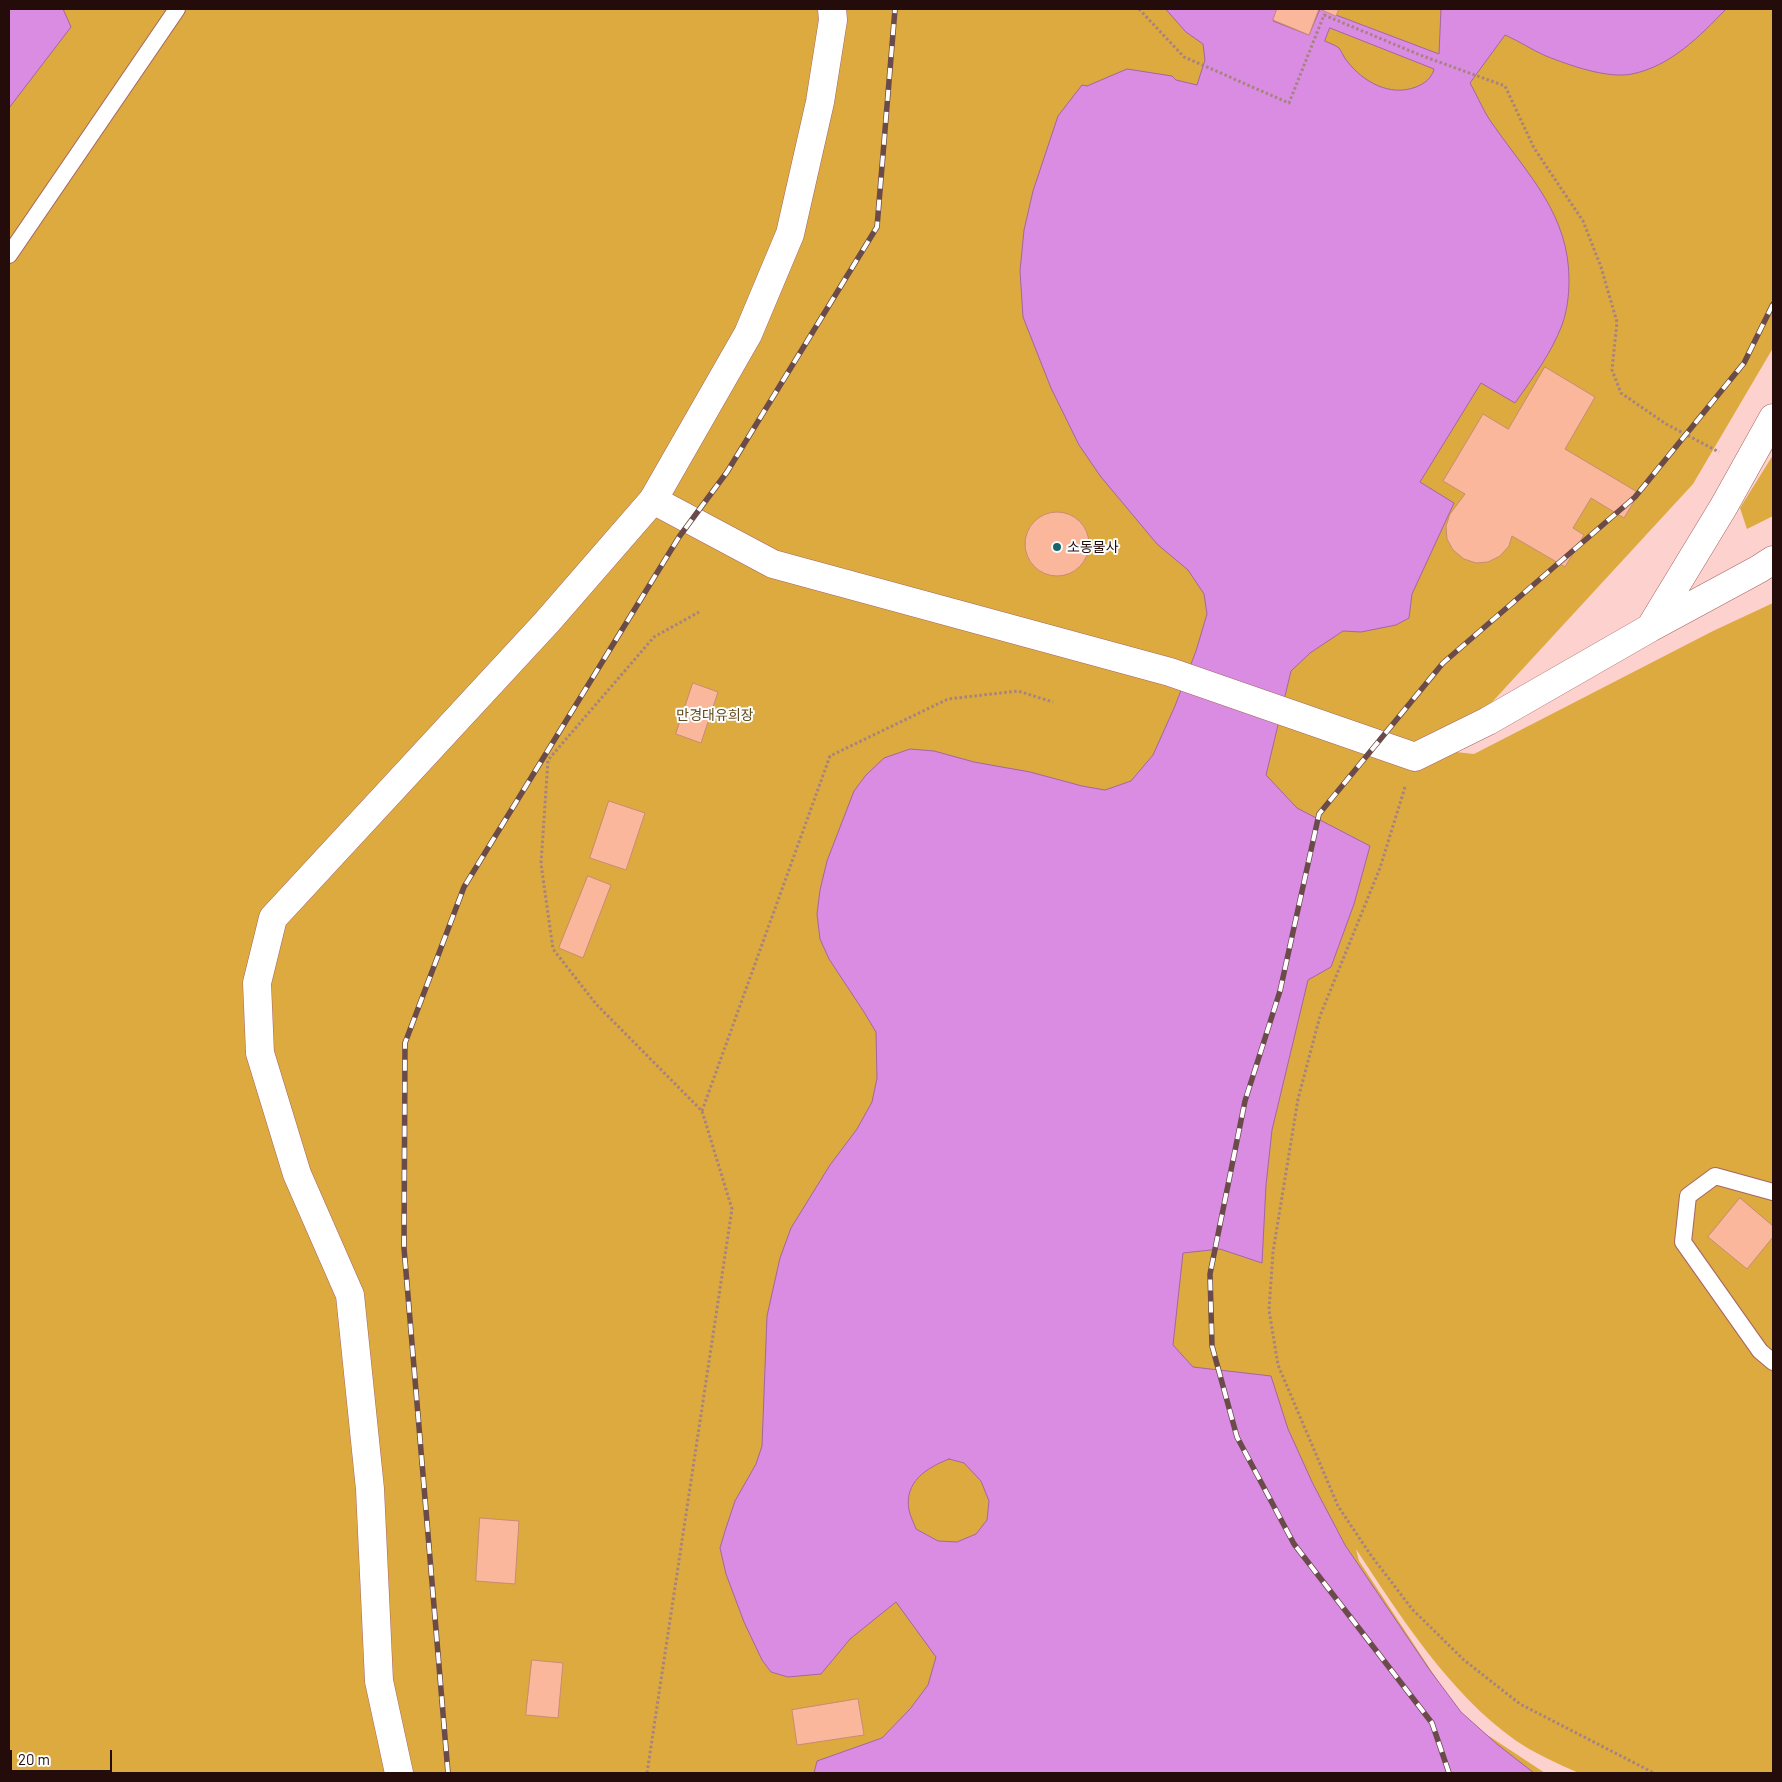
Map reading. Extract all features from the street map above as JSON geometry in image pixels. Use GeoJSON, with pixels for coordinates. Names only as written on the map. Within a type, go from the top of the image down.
{"type":"FeatureCollection","features":[{"type":"Feature","properties":{"kind":"street"},"geometry":{"type":"LineString","coordinates":[[399,1773],[379,1681],[370,1489],[350,1295],[297,1174],[260,1053],[257,983],[273,918],[547,622],[653,500],[748,334],[790,234],[820,102],[833,20],[832,9]]}},
{"type":"Feature","properties":{"kind":"street"},"geometry":{"type":"LineString","coordinates":[[1650,628],[1773,418]]}},
{"type":"Feature","properties":{"kind":"street"},"geometry":{"type":"LineString","coordinates":[[653,500],[773,564],[1170,672],[1415,756],[1488,721],[1773,560]]}},
{"type":"Feature","properties":{"kind":"lane"},"geometry":{"type":"LineString","coordinates":[[9,255],[177,9]]}},
{"type":"Feature","properties":{"kind":"lane"},"geometry":{"type":"LineString","coordinates":[[1773,1192],[1715,1176],[1688,1196],[1683,1242],[1760,1351],[1773,1362]]}},
{"type":"Feature","properties":{"kind":"path"},"geometry":{"type":"LineString","coordinates":[[1139,9],[1184,57],[1289,102],[1324,15],[1420,55],[1505,86],[1534,148],[1583,221],[1601,267],[1618,322],[1612,370],[1621,394],[1666,424],[1746,467]]}},
{"type":"Feature","properties":{"kind":"path"},"geometry":{"type":"LineString","coordinates":[[647,1773],[732,1209],[702,1111],[596,1004],[553,949],[540,864],[548,760],[654,637],[699,612]]}},
{"type":"Feature","properties":{"kind":"path"},"geometry":{"type":"LineString","coordinates":[[702,1111],[830,756],[948,699],[1018,691],[1054,702]]}},
{"type":"Feature","properties":{"kind":"path"},"geometry":{"type":"LineString","coordinates":[[1415,756],[1380,868],[1320,1016],[1298,1099],[1273,1252],[1269,1310],[1278,1365],[1338,1506],[1370,1554],[1412,1609],[1464,1660],[1520,1704],[1654,1773]]}},
{"type":"Feature","properties":{"kind":"green space","name":"만경대유희장"},"geometry":{"type":"Polygon","coordinates":[[[9,9],[1773,9],[1773,348],[1693,484],[1447,751],[1474,754],[1713,631],[1773,603],[1773,1190],[1715,1173],[1686,1194],[1680,1243],[1773,1366],[1773,1773],[1579,1773],[1538,1754],[1515,1740],[1491,1721],[1447,1677],[1408,1626],[1356,1549],[1359,1561],[1463,1719],[1545,1773],[9,1773],[9,9]]]}},
{"type":"Feature","properties":{"kind":"green space"},"geometry":{"type":"Polygon","coordinates":[[[1773,455],[1773,516],[1747,529],[1740,508],[1773,455]]]}},
{"type":"Feature","properties":{"kind":"green space"},"geometry":{"type":"Polygon","coordinates":[[[1716,1182],[1773,1198],[1773,1355],[1688,1241],[1693,1199],[1716,1182]]]}},
{"type":"Feature","properties":{"kind":"shaded area"},"geometry":{"type":"Polygon","coordinates":[[[9,9],[63,9],[71,27],[9,108],[9,9]]]}},
{"type":"Feature","properties":{"kind":"shaded area"},"geometry":{"type":"Polygon","coordinates":[[[1166,9],[1277,9],[1273,21],[1309,35],[1320,9],[1439,54],[1441,9],[1726,9],[1684,49],[1659,64],[1632,74],[1611,75],[1588,70],[1546,56],[1505,35],[1470,83],[1490,121],[1545,197],[1554,216],[1562,236],[1567,257],[1569,286],[1565,314],[1558,336],[1547,356],[1515,403],[1481,383],[1420,482],[1454,503],[1412,594],[1409,618],[1396,625],[1361,632],[1343,631],[1310,653],[1291,671],[1266,775],[1297,808],[1370,846],[1354,904],[1331,967],[1308,980],[1272,1130],[1266,1185],[1262,1263],[1220,1249],[1183,1253],[1173,1345],[1193,1367],[1271,1376],[1288,1429],[1313,1484],[1345,1545],[1429,1669],[1461,1712],[1498,1745],[1534,1773],[814,1773],[817,1761],[882,1738],[910,1709],[928,1685],[936,1657],[896,1602],[850,1639],[821,1674],[788,1677],[771,1672],[762,1660],[744,1622],[726,1574],[720,1548],[735,1501],[756,1464],[762,1446],[767,1316],[780,1258],[791,1228],[830,1165],[857,1129],[872,1102],[877,1078],[876,1032],[829,959],[820,939],[817,914],[820,890],[827,861],[854,791],[866,775],[884,758],[910,749],[934,751],[974,762],[1030,772],[1105,790],[1131,781],[1153,755],[1175,706],[1196,651],[1207,614],[1204,594],[1188,570],[1157,544],[1101,477],[1079,445],[1051,388],[1023,317],[1020,271],[1024,230],[1033,191],[1058,116],[1082,85],[1087,86],[1127,69],[1172,76],[1176,80],[1197,85],[1205,60],[1203,44],[1186,32],[1166,9]],[[1330,28],[1325,41],[1339,48],[1353,69],[1378,86],[1387,89],[1406,90],[1422,84],[1430,78],[1433,72],[1434,69],[1330,28]],[[949,1459],[932,1467],[918,1477],[913,1484],[908,1500],[910,1515],[916,1529],[938,1541],[957,1542],[976,1534],[987,1520],[989,1501],[981,1481],[964,1463],[949,1459]]]}},
{"type":"Feature","properties":{"kind":"building"},"geometry":{"type":"Polygon","coordinates":[[[1277,9],[1319,9],[1309,35],[1273,20],[1277,9]]]}},
{"type":"Feature","properties":{"kind":"building"},"geometry":{"type":"Polygon","coordinates":[[[1320,9],[1339,9],[1336,16],[1320,9]]]}},
{"type":"Feature","properties":{"kind":"building"},"geometry":{"type":"Polygon","coordinates":[[[1545,367],[1595,397],[1565,449],[1639,493],[1624,518],[1591,498],[1573,528],[1584,535],[1565,567],[1512,536],[1509,546],[1500,556],[1488,562],[1476,563],[1464,559],[1453,550],[1447,539],[1446,526],[1450,514],[1465,494],[1443,481],[1483,414],[1508,429],[1545,367]]]}},
{"type":"Feature","properties":{"kind":"building","name":"소동물사"},"geometry":{"type":"Polygon","coordinates":[[[1057,512],[1075,518],[1083,526],[1089,544],[1083,562],[1075,570],[1057,576],[1039,570],[1031,562],[1025,544],[1031,526],[1039,518],[1057,512]]]}},
{"type":"Feature","properties":{"kind":"building"},"geometry":{"type":"Polygon","coordinates":[[[693,683],[718,692],[701,743],[676,734],[693,683]]]}},
{"type":"Feature","properties":{"kind":"building"},"geometry":{"type":"Polygon","coordinates":[[[609,801],[645,813],[626,870],[590,858],[609,801]]]}},
{"type":"Feature","properties":{"kind":"building"},"geometry":{"type":"Polygon","coordinates":[[[588,876],[611,885],[583,958],[559,948],[588,876]]]}},
{"type":"Feature","properties":{"kind":"building"},"geometry":{"type":"Polygon","coordinates":[[[1740,1198],[1773,1226],[1773,1237],[1747,1269],[1708,1237],[1740,1198]]]}},
{"type":"Feature","properties":{"kind":"building"},"geometry":{"type":"Polygon","coordinates":[[[480,1518],[519,1521],[515,1584],[476,1581],[480,1518]]]}},
{"type":"Feature","properties":{"kind":"building"},"geometry":{"type":"Polygon","coordinates":[[[532,1660],[563,1663],[558,1718],[526,1715],[532,1660]]]}},
{"type":"Feature","properties":{"kind":"building"},"geometry":{"type":"Polygon","coordinates":[[[858,1699],[864,1735],[797,1745],[792,1710],[858,1699]]]}},
{"type":"Feature","properties":{"kind":"railway"},"geometry":{"type":"LineString","coordinates":[[448,1773],[404,1248],[405,1043],[464,887],[679,537],[727,472],[877,227],[895,9]]}},
{"type":"Feature","properties":{"kind":"railway"},"geometry":{"type":"LineString","coordinates":[[1449,1773],[1432,1723],[1294,1544],[1237,1437],[1212,1346],[1210,1274],[1245,1101],[1280,991],[1319,814],[1443,663],[1635,497],[1744,363],[1773,304]]}},
{"type":"Feature","properties":{"kind":"place","name":"소동물사"},"geometry":{"type":"Point","coordinates":[1057,547]}}]}
